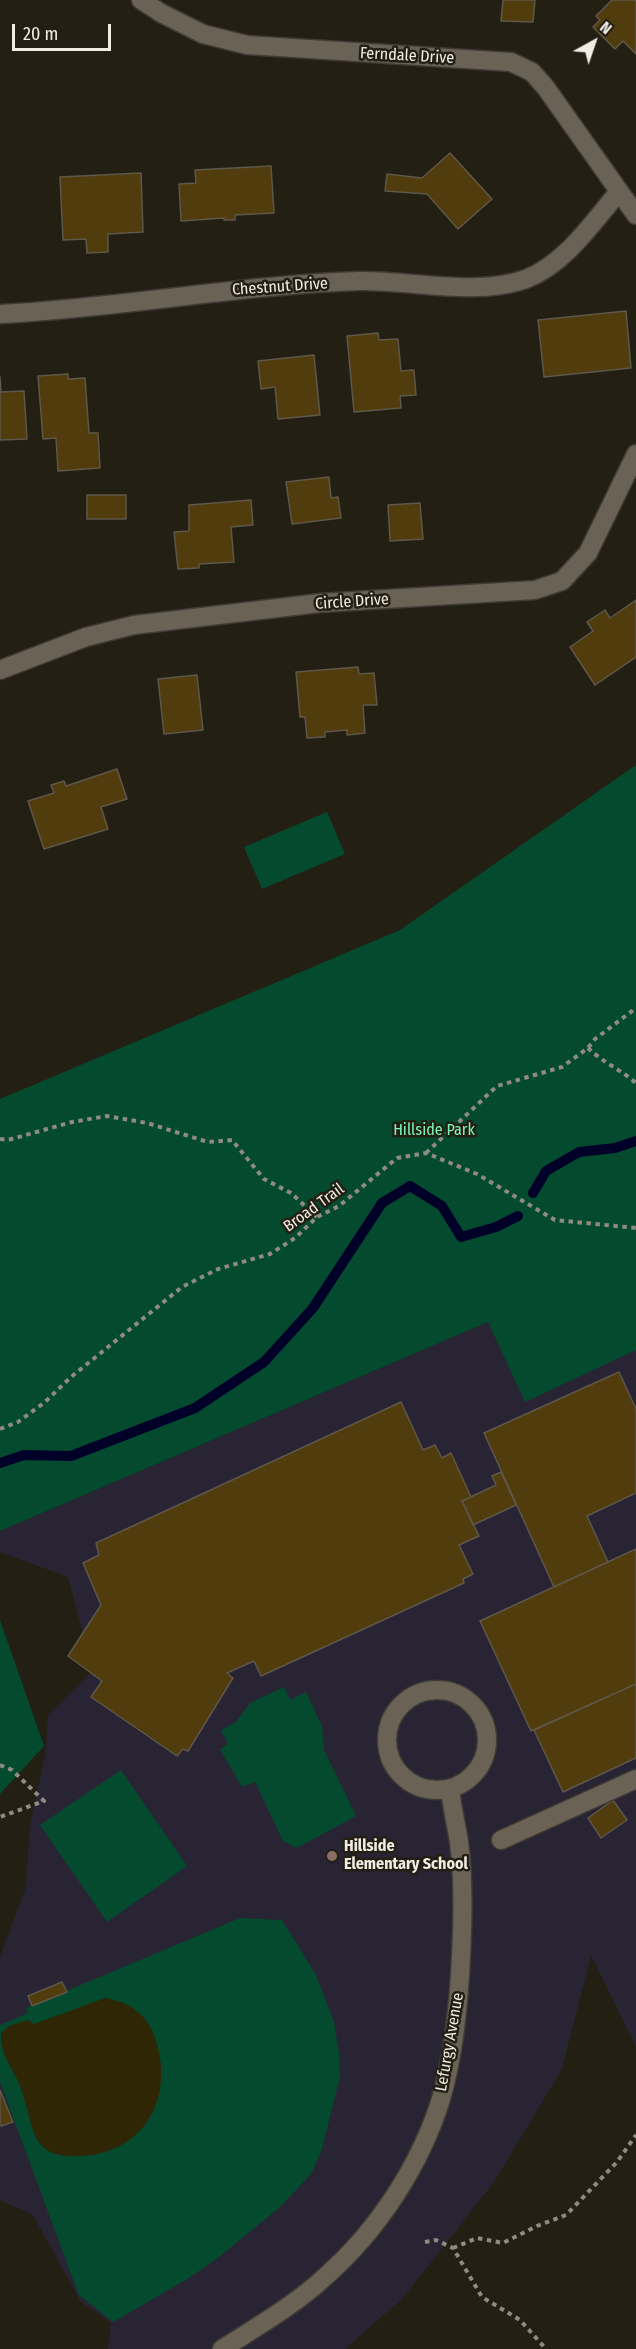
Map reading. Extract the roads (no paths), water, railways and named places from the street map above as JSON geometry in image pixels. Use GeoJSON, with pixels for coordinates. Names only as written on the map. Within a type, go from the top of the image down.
{"type":"FeatureCollection","features":[{"type":"Feature","properties":{"kind":"street","name":"Ferndale Drive"},"geometry":{"type":"LineString","coordinates":[[141,0],[203,34],[247,45],[511,62],[532,72],[546,88],[618,193],[636,215]]}},
{"type":"Feature","properties":{"kind":"street","name":"Chestnut Drive"},"geometry":{"type":"LineString","coordinates":[[0,314],[222,291],[360,281],[494,287],[527,278],[556,262],[618,193]]}},
{"type":"Feature","properties":{"kind":"street","name":"Circle Drive"},"geometry":{"type":"LineString","coordinates":[[0,670],[86,637],[134,625],[320,603],[535,590],[562,581],[588,553],[636,454]]}},
{"type":"Feature","properties":{"kind":"street"},"geometry":{"type":"LineString","coordinates":[[429,1690],[445,1690],[460,1695],[474,1705],[483,1718],[487,1734],[487,1750],[482,1766],[471,1778],[458,1787],[450,1789],[424,1790],[409,1782],[396,1770],[388,1755],[387,1738],[390,1721],[399,1706],[412,1696],[429,1690]]}},
{"type":"Feature","properties":{"kind":"street"},"geometry":{"type":"LineString","coordinates":[[501,1840],[636,1779]]}},
{"type":"Feature","properties":{"kind":"street","name":"Lefurgy Avenue"},"geometry":{"type":"LineString","coordinates":[[222,2349],[293,2303],[327,2276],[371,2229],[412,2168],[441,2100],[460,1986],[463,1918],[459,1844],[450,1789]]}},
{"type":"Feature","properties":{"kind":"waterway"},"geometry":{"type":"LineString","coordinates":[[533,1193],[546,1171],[579,1152],[615,1148],[636,1141]]}},
{"type":"Feature","properties":{"kind":"waterway"},"geometry":{"type":"LineString","coordinates":[[0,1463],[24,1455],[71,1456],[195,1408],[264,1362],[313,1308],[382,1203],[410,1186],[442,1206],[461,1237],[496,1227],[518,1216]]}},
{"type":"Feature","properties":{"kind":"place","name":"Hillside Elementary School"},"geometry":{"type":"Point","coordinates":[332,1856]}},
{"type":"Feature","properties":{"kind":"park label","name":"Hillside Park"},"geometry":{"type":"Point","coordinates":[434,1131]}}]}
